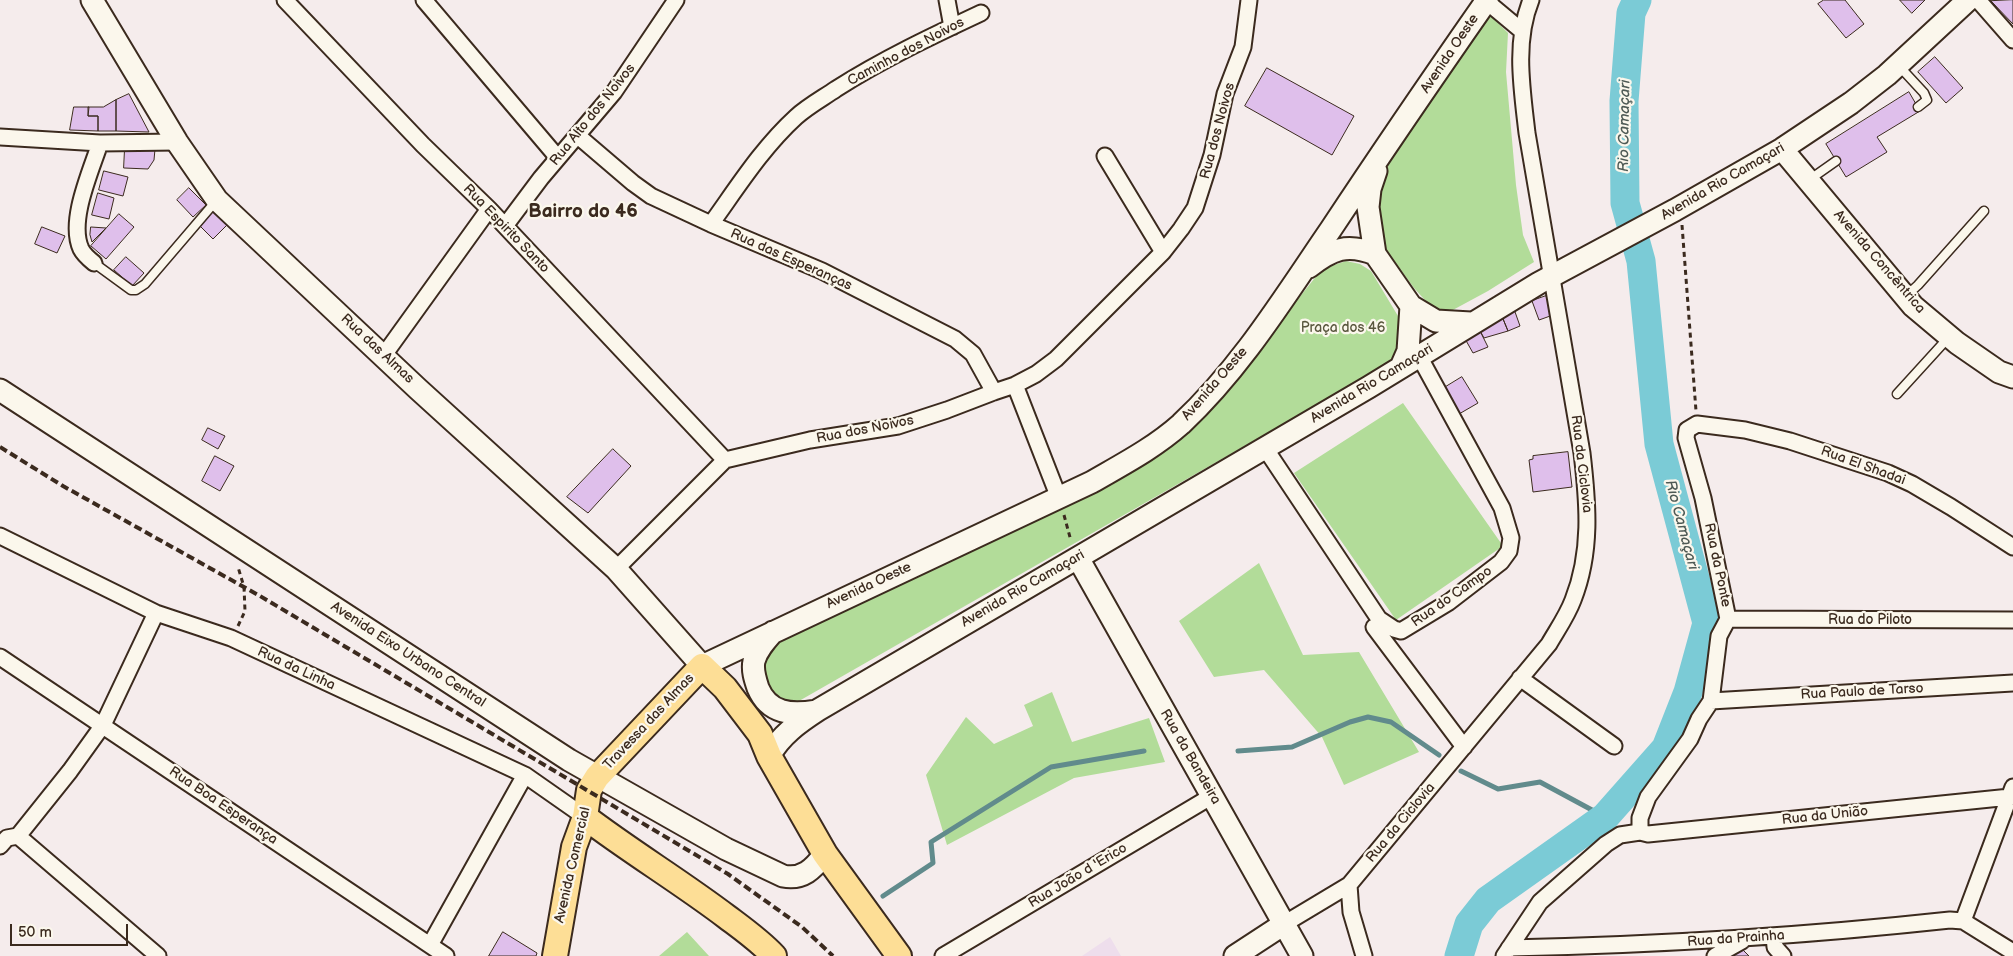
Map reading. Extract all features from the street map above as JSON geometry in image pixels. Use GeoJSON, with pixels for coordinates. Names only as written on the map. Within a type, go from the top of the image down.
{"type":"FeatureCollection","features":[{"type":"Feature","properties":{"kind":"main road","name":"Travessa das Almas"},"geometry":{"type":"LineString","coordinates":[[597,777],[702,666]]}},
{"type":"Feature","properties":{"kind":"main road"},"geometry":{"type":"LineString","coordinates":[[702,666],[725,688],[760,734],[769,756],[825,854],[899,956]]}},
{"type":"Feature","properties":{"kind":"main road","name":"Avenida Comercial"},"geometry":{"type":"LineString","coordinates":[[555,956],[574,847],[585,817],[589,790],[597,777]]}},
{"type":"Feature","properties":{"kind":"main road"},"geometry":{"type":"LineString","coordinates":[[585,817],[700,897],[764,945],[774,956]]}},
{"type":"Feature","properties":{"kind":"street","name":"Rua das Almas"},"geometry":{"type":"LineString","coordinates":[[92,0],[177,142],[217,200],[426,396],[616,569],[702,666]]}},
{"type":"Feature","properties":{"kind":"street","name":"Rua Espirito Santo"},"geometry":{"type":"LineString","coordinates":[[284,0],[423,144],[489,209],[725,460]]}},
{"type":"Feature","properties":{"kind":"street"},"geometry":{"type":"LineString","coordinates":[[424,0],[558,158]]}},
{"type":"Feature","properties":{"kind":"street","name":"Rua Alto dos Noivos"},"geometry":{"type":"LineString","coordinates":[[505,226],[558,158],[614,92],[676,0]]}},
{"type":"Feature","properties":{"kind":"street"},"geometry":{"type":"LineString","coordinates":[[947,0],[952,26]]}},
{"type":"Feature","properties":{"kind":"street","name":"Rua dos Noivos"},"geometry":{"type":"LineString","coordinates":[[725,460],[810,440],[898,426],[1016,385],[1036,374],[1056,359],[1162,252],[1181,229],[1194,208],[1201,193],[1212,155],[1220,113],[1243,47],[1250,0]]}},
{"type":"Feature","properties":{"kind":"street"},"geometry":{"type":"LineString","coordinates":[[1486,0],[1522,31]]}},
{"type":"Feature","properties":{"kind":"street","name":"Avenida Oeste"},"geometry":{"type":"LineString","coordinates":[[702,666],[1059,498],[1149,450],[1179,425],[1225,376],[1300,275],[1486,0]]}},
{"type":"Feature","properties":{"kind":"street","name":"Rua da Ciclovia"},"geometry":{"type":"LineString","coordinates":[[1284,924],[1350,885],[1549,644],[1562,622],[1582,575],[1586,554],[1587,494],[1582,453],[1527,133],[1521,68],[1523,24],[1531,0]]}},
{"type":"Feature","properties":{"kind":"street","name":"Avenida Rio Camaçari"},"geometry":{"type":"LineString","coordinates":[[769,756],[778,741],[793,726],[818,710],[1265,448],[1551,276],[1678,209],[1782,149],[1850,103],[1899,66],[1968,0]]}},
{"type":"Feature","properties":{"kind":"street"},"geometry":{"type":"LineString","coordinates":[[1978,0],[2013,40]]}},
{"type":"Feature","properties":{"kind":"street","name":"Caminho dos Noivos"},"geometry":{"type":"LineString","coordinates":[[710,224],[743,178],[797,115],[882,61],[981,13]]}},
{"type":"Feature","properties":{"kind":"street","name":"Rua das Esperanças"},"geometry":{"type":"LineString","coordinates":[[578,136],[651,196],[710,224],[822,272],[955,339],[973,354],[994,392]]}},
{"type":"Feature","properties":{"kind":"street"},"geometry":{"type":"LineString","coordinates":[[0,137],[100,143],[177,142]]}},
{"type":"Feature","properties":{"kind":"street"},"geometry":{"type":"LineString","coordinates":[[94,263],[81,250],[77,238],[77,228],[80,203],[100,143]]}},
{"type":"Feature","properties":{"kind":"street","name":"Avenida Concêntrica"},"geometry":{"type":"LineString","coordinates":[[1782,149],[1913,306],[1950,337],[1999,372],[2013,376]]}},
{"type":"Feature","properties":{"kind":"street"},"geometry":{"type":"LineString","coordinates":[[1105,156],[1162,252]]}},
{"type":"Feature","properties":{"kind":"street"},"geometry":{"type":"LineString","coordinates":[[1380,156],[1370,189],[1368,207],[1375,254],[1411,306],[1436,321],[1471,323]]}},
{"type":"Feature","properties":{"kind":"street"},"geometry":{"type":"LineString","coordinates":[[384,355],[489,209]]}},
{"type":"Feature","properties":{"kind":"street"},"geometry":{"type":"LineString","coordinates":[[1300,275],[1320,258],[1334,250],[1346,248],[1361,249],[1375,254]]}},
{"type":"Feature","properties":{"kind":"street"},"geometry":{"type":"LineString","coordinates":[[1410,361],[1408,351],[1411,306]]}},
{"type":"Feature","properties":{"kind":"street","name":"Rua do Campo"},"geometry":{"type":"LineString","coordinates":[[1265,448],[1379,619],[1394,629],[1401,631],[1420,621],[1449,602],[1501,562],[1509,551],[1511,538],[1502,508],[1410,361]]}},
{"type":"Feature","properties":{"kind":"street"},"geometry":{"type":"LineString","coordinates":[[1016,385],[1059,498]]}},
{"type":"Feature","properties":{"kind":"street","name":"Avenida Eixo Urbano Central"},"geometry":{"type":"LineString","coordinates":[[0,390],[597,777],[726,849],[783,876],[792,878],[809,872],[825,854]]}},
{"type":"Feature","properties":{"kind":"street","name":"Rua El Shadai"},"geometry":{"type":"LineString","coordinates":[[1697,424],[1734,428],[1790,441],[1888,473],[1912,484],[1952,507],[2013,547]]}},
{"type":"Feature","properties":{"kind":"street","name":"Rua da Ponte"},"geometry":{"type":"LineString","coordinates":[[1640,832],[1640,818],[1648,797],[1690,739],[1699,719],[1711,701],[1719,636],[1728,619],[1703,498],[1686,438],[1687,430],[1697,424]]}},
{"type":"Feature","properties":{"kind":"street"},"geometry":{"type":"LineString","coordinates":[[616,569],[725,460]]}},
{"type":"Feature","properties":{"kind":"street","name":"Rua da Linha"},"geometry":{"type":"LineString","coordinates":[[0,536],[156,614],[231,638],[525,775],[585,817]]}},
{"type":"Feature","properties":{"kind":"street","name":"Rua da Bandeira"},"geometry":{"type":"LineString","coordinates":[[1078,558],[1302,956]]}},
{"type":"Feature","properties":{"kind":"street"},"geometry":{"type":"LineString","coordinates":[[156,614],[103,725],[70,771],[6,837],[158,956]]}},
{"type":"Feature","properties":{"kind":"street","name":"Rua do Piloto"},"geometry":{"type":"LineString","coordinates":[[1728,619],[2013,620]]}},
{"type":"Feature","properties":{"kind":"street"},"geometry":{"type":"LineString","coordinates":[[1374,627],[1464,746]]}},
{"type":"Feature","properties":{"kind":"street"},"geometry":{"type":"LineString","coordinates":[[775,630],[759,650],[754,660],[753,671],[760,694],[765,702],[780,710],[791,712],[818,710]]}},
{"type":"Feature","properties":{"kind":"street","name":"Rua Boa Esperança"},"geometry":{"type":"LineString","coordinates":[[0,657],[446,956]]}},
{"type":"Feature","properties":{"kind":"street"},"geometry":{"type":"LineString","coordinates":[[1520,678],[1614,746]]}},
{"type":"Feature","properties":{"kind":"street","name":"Rua Paulo de Tarso"},"geometry":{"type":"LineString","coordinates":[[1711,701],[2013,683]]}},
{"type":"Feature","properties":{"kind":"street"},"geometry":{"type":"LineString","coordinates":[[430,945],[525,775]]}},
{"type":"Feature","properties":{"kind":"street"},"geometry":{"type":"LineString","coordinates":[[2011,792],[1963,921],[2013,952]]}},
{"type":"Feature","properties":{"kind":"street","name":"Rua da União"},"geometry":{"type":"LineString","coordinates":[[1640,832],[1658,833],[2011,792]]}},
{"type":"Feature","properties":{"kind":"street","name":"Rua João d 'Erico"},"geometry":{"type":"LineString","coordinates":[[943,956],[1212,796]]}},
{"type":"Feature","properties":{"kind":"street"},"geometry":{"type":"LineString","coordinates":[[1506,952],[1540,902],[1606,844],[1620,835],[1640,832]]}},
{"type":"Feature","properties":{"kind":"street"},"geometry":{"type":"LineString","coordinates":[[1350,885],[1351,912],[1364,956]]}},
{"type":"Feature","properties":{"kind":"street","name":"Rua da Prainha"},"geometry":{"type":"LineString","coordinates":[[1506,952],[1746,939],[1777,949],[1950,920],[1963,921]]}},
{"type":"Feature","properties":{"kind":"street"},"geometry":{"type":"LineString","coordinates":[[1235,956],[1284,924]]}},
{"type":"Feature","properties":{"kind":"street"},"geometry":{"type":"LineString","coordinates":[[1715,956],[1746,939]]}},
{"type":"Feature","properties":{"kind":"lane"},"geometry":{"type":"LineString","coordinates":[[1899,66],[1924,93],[1927,100],[1918,107]]}},
{"type":"Feature","properties":{"kind":"lane"},"geometry":{"type":"LineString","coordinates":[[1809,180],[1836,161]]}},
{"type":"Feature","properties":{"kind":"lane"},"geometry":{"type":"LineString","coordinates":[[94,263],[132,290],[136,290],[145,284],[217,200]]}},
{"type":"Feature","properties":{"kind":"lane"},"geometry":{"type":"LineString","coordinates":[[1905,296],[1918,285],[1984,211]]}},
{"type":"Feature","properties":{"kind":"lane"},"geometry":{"type":"LineString","coordinates":[[1897,394],[1950,337]]}},
{"type":"Feature","properties":{"kind":"path"},"geometry":{"type":"LineString","coordinates":[[1678,209],[1697,424]]}},
{"type":"Feature","properties":{"kind":"path"},"geometry":{"type":"LineString","coordinates":[[1059,498],[1078,558]]}},
{"type":"Feature","properties":{"kind":"path"},"geometry":{"type":"LineString","coordinates":[[231,638],[245,611],[244,587],[239,570],[231,558],[233,542]]}},
{"type":"Feature","properties":{"kind":"shaded area"},"geometry":{"type":"Polygon","coordinates":[[[1110,937],[1121,956],[1082,956],[1110,937]]]}},
{"type":"Feature","properties":{"kind":"green space"},"geometry":{"type":"Polygon","coordinates":[[[1487,12],[1508,33],[1506,72],[1516,185],[1523,235],[1534,262],[1488,291],[1451,311],[1433,309],[1414,288],[1387,251],[1378,226],[1379,184],[1391,159],[1487,12]]]}},
{"type":"Feature","properties":{"kind":"green space","name":"Praça dos 46"},"geometry":{"type":"Polygon","coordinates":[[[1346,261],[1360,264],[1371,271],[1404,326],[1401,347],[1386,365],[799,701],[783,702],[770,691],[764,679],[762,667],[765,654],[770,647],[1060,503],[1208,411],[1322,269],[1346,261]]]}},
{"type":"Feature","properties":{"kind":"green space"},"geometry":{"type":"Polygon","coordinates":[[[1403,403],[1503,546],[1396,620],[1294,473],[1403,403]]]}},
{"type":"Feature","properties":{"kind":"green space"},"geometry":{"type":"Polygon","coordinates":[[[1259,563],[1303,655],[1359,652],[1419,752],[1344,785],[1322,737],[1264,670],[1214,677],[1179,621],[1259,563]]]}},
{"type":"Feature","properties":{"kind":"green space"},"geometry":{"type":"Polygon","coordinates":[[[1052,692],[1072,742],[1149,718],[1165,762],[1074,778],[947,845],[926,775],[966,717],[994,744],[1033,726],[1024,705],[1052,692]]]}},
{"type":"Feature","properties":{"kind":"green space"},"geometry":{"type":"Polygon","coordinates":[[[687,932],[709,956],[659,956],[687,932]]]}},
{"type":"Feature","properties":{"kind":"building"},"geometry":{"type":"Polygon","coordinates":[[[1824,0],[1845,0],[1864,24],[1846,38],[1818,4],[1824,0]]]}},
{"type":"Feature","properties":{"kind":"building"},"geometry":{"type":"Polygon","coordinates":[[[1900,0],[1925,0],[1912,13],[1900,0]]]}},
{"type":"Feature","properties":{"kind":"building"},"geometry":{"type":"Polygon","coordinates":[[[2013,0],[2013,24],[1991,1],[2013,0]]]}},
{"type":"Feature","properties":{"kind":"building"},"geometry":{"type":"Polygon","coordinates":[[[1935,57],[1963,88],[1946,103],[1918,72],[1935,57]]]}},
{"type":"Feature","properties":{"kind":"building"},"geometry":{"type":"Polygon","coordinates":[[[1267,68],[1354,116],[1332,155],[1245,106],[1267,68]]]}},
{"type":"Feature","properties":{"kind":"building"},"geometry":{"type":"Polygon","coordinates":[[[1909,92],[1920,111],[1877,137],[1887,152],[1846,177],[1826,144],[1909,92]]]}},
{"type":"Feature","properties":{"kind":"building"},"geometry":{"type":"Polygon","coordinates":[[[129,94],[149,132],[116,131],[116,100],[129,94]]]}},
{"type":"Feature","properties":{"kind":"building"},"geometry":{"type":"Polygon","coordinates":[[[116,100],[116,131],[98,131],[98,116],[88,116],[88,107],[103,107],[116,100]]]}},
{"type":"Feature","properties":{"kind":"building"},"geometry":{"type":"Polygon","coordinates":[[[74,107],[89,107],[88,116],[98,116],[98,131],[70,130],[74,107]]]}},
{"type":"Feature","properties":{"kind":"building"},"geometry":{"type":"Polygon","coordinates":[[[125,148],[155,149],[154,160],[148,169],[124,168],[125,148]]]}},
{"type":"Feature","properties":{"kind":"building"},"geometry":{"type":"Polygon","coordinates":[[[104,171],[128,177],[123,196],[99,190],[104,171]]]}},
{"type":"Feature","properties":{"kind":"building"},"geometry":{"type":"Polygon","coordinates":[[[189,188],[206,205],[193,217],[177,200],[189,188]]]}},
{"type":"Feature","properties":{"kind":"building"},"geometry":{"type":"Polygon","coordinates":[[[98,193],[114,198],[109,219],[92,215],[98,193]]]}},
{"type":"Feature","properties":{"kind":"building"},"geometry":{"type":"Polygon","coordinates":[[[213,211],[227,225],[213,239],[199,225],[213,211]]]}},
{"type":"Feature","properties":{"kind":"building"},"geometry":{"type":"Polygon","coordinates":[[[119,214],[134,227],[106,259],[91,246],[119,214]]]}},
{"type":"Feature","properties":{"kind":"building"},"geometry":{"type":"Polygon","coordinates":[[[42,227],[65,236],[57,253],[35,244],[42,227]]]}},
{"type":"Feature","properties":{"kind":"building"},"geometry":{"type":"Polygon","coordinates":[[[91,227],[106,228],[92,242],[90,235],[91,227]]]}},
{"type":"Feature","properties":{"kind":"building"},"geometry":{"type":"Polygon","coordinates":[[[126,257],[144,273],[132,286],[114,270],[126,257]]]}},
{"type":"Feature","properties":{"kind":"building"},"geometry":{"type":"Polygon","coordinates":[[[1546,296],[1553,315],[1539,320],[1532,301],[1546,296]]]}},
{"type":"Feature","properties":{"kind":"building"},"geometry":{"type":"Polygon","coordinates":[[[1514,309],[1520,326],[1508,331],[1501,314],[1514,309]]]}},
{"type":"Feature","properties":{"kind":"building"},"geometry":{"type":"Polygon","coordinates":[[[1501,314],[1508,331],[1484,338],[1478,327],[1501,314]]]}},
{"type":"Feature","properties":{"kind":"building"},"geometry":{"type":"Polygon","coordinates":[[[1479,329],[1488,347],[1473,353],[1464,337],[1479,329]]]}},
{"type":"Feature","properties":{"kind":"building"},"geometry":{"type":"Polygon","coordinates":[[[1462,377],[1478,403],[1459,414],[1444,388],[1462,377]]]}},
{"type":"Feature","properties":{"kind":"building"},"geometry":{"type":"Polygon","coordinates":[[[208,428],[225,436],[218,449],[202,440],[208,428]]]}},
{"type":"Feature","properties":{"kind":"building"},"geometry":{"type":"Polygon","coordinates":[[[613,449],[631,466],[588,513],[567,497],[613,449]]]}},
{"type":"Feature","properties":{"kind":"building"},"geometry":{"type":"Polygon","coordinates":[[[1568,452],[1572,487],[1533,492],[1529,460],[1533,459],[1533,456],[1568,452]]]}},
{"type":"Feature","properties":{"kind":"building"},"geometry":{"type":"Polygon","coordinates":[[[215,456],[234,466],[220,491],[202,481],[215,456]]]}},
{"type":"Feature","properties":{"kind":"building"},"geometry":{"type":"Polygon","coordinates":[[[503,932],[537,953],[536,956],[489,956],[503,932]]]}},
{"type":"Feature","properties":{"kind":"building"},"geometry":{"type":"Polygon","coordinates":[[[1742,949],[1749,956],[1729,956],[1742,949]]]}},
{"type":"Feature","properties":{"kind":"waterway","name":"Rio Camaçari"},"geometry":{"type":"LineString","coordinates":[[1459,956],[1469,924],[1488,900],[1605,817],[1666,748],[1688,692],[1707,623],[1659,444],[1641,261],[1625,203],[1624,101],[1631,13],[1637,0]]}},
{"type":"Feature","properties":{"kind":"waterway"},"geometry":{"type":"LineString","coordinates":[[1238,751],[1292,747],[1350,722],[1368,717],[1391,722],[1439,755]]}},
{"type":"Feature","properties":{"kind":"waterway"},"geometry":{"type":"LineString","coordinates":[[883,896],[933,863],[931,842],[1051,767],[1144,751]]}},
{"type":"Feature","properties":{"kind":"waterway"},"geometry":{"type":"LineString","coordinates":[[1461,771],[1498,789],[1540,782],[1605,817]]}},
{"type":"Feature","properties":{"kind":"railway"},"geometry":{"type":"LineString","coordinates":[[0,447],[63,486],[260,596],[728,874],[802,927],[833,956]]}},
{"type":"Feature","properties":{"kind":"district","name":"Bairro do 46"},"geometry":{"type":"Point","coordinates":[583,212]}}]}
